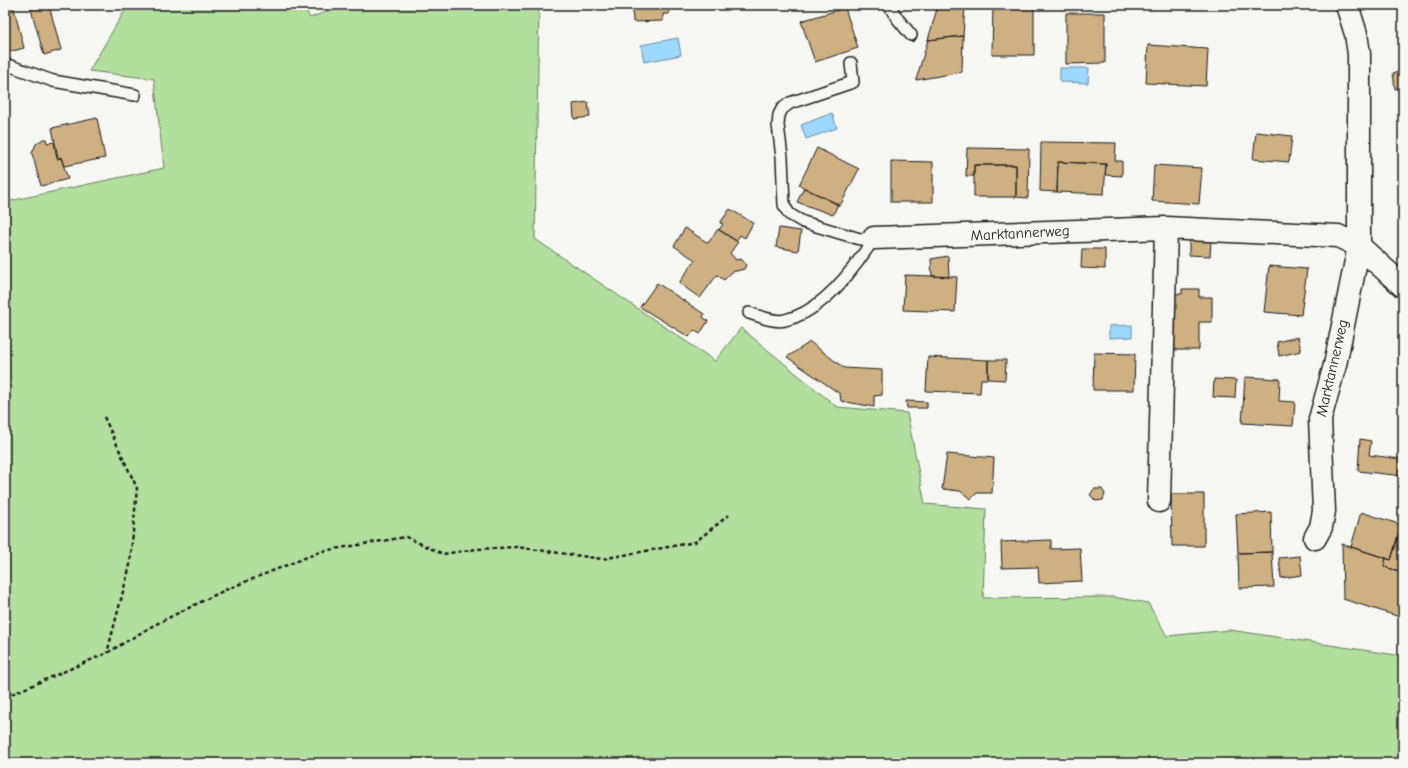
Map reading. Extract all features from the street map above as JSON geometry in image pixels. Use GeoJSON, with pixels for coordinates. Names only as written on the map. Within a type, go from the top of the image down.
{"type":"FeatureCollection","features":[{"type":"Feature","properties":{"kind":"street","name":"Marktannerweg"},"geometry":{"type":"LineString","coordinates":[[1315,538],[1321,527],[1324,511],[1320,419],[1335,365],[1359,246],[1359,54],[1356,34],[1347,5]]}},
{"type":"Feature","properties":{"kind":"street","name":"Marktannerweg"},"geometry":{"type":"LineString","coordinates":[[874,238],[1166,228],[1338,236],[1359,246],[1403,286]]}},
{"type":"Feature","properties":{"kind":"street"},"geometry":{"type":"LineString","coordinates":[[1159,501],[1166,228]]}},
{"type":"Feature","properties":{"kind":"lane"},"geometry":{"type":"LineString","coordinates":[[889,5],[897,18],[911,35]]}},
{"type":"Feature","properties":{"kind":"lane"},"geometry":{"type":"LineString","coordinates":[[851,63],[853,82],[790,103],[782,109],[779,115],[778,125],[782,157],[784,204],[793,218],[803,222],[860,239],[874,238]]}},
{"type":"Feature","properties":{"kind":"lane"},"geometry":{"type":"LineString","coordinates":[[5,64],[53,81],[135,96]]}},
{"type":"Feature","properties":{"kind":"lane"},"geometry":{"type":"LineString","coordinates":[[749,313],[784,321],[820,302],[844,279],[862,257],[874,238]]}},
{"type":"Feature","properties":{"kind":"path"},"geometry":{"type":"LineString","coordinates":[[104,417],[137,488],[130,565],[107,653]]}},
{"type":"Feature","properties":{"kind":"path"},"geometry":{"type":"LineString","coordinates":[[5,697],[107,653],[154,626],[225,590],[322,551],[406,537],[443,554],[477,549],[517,547],[602,559],[694,542],[729,515]]}},
{"type":"Feature","properties":{"kind":"green space"},"geometry":{"type":"Polygon","coordinates":[[[128,5],[303,5],[310,18],[342,5],[539,5],[535,239],[715,361],[741,328],[837,407],[907,413],[925,504],[986,509],[983,598],[1113,597],[1148,603],[1167,636],[1230,630],[1403,656],[1403,763],[5,763],[5,202],[164,168],[154,79],[89,71],[128,5]]]}},
{"type":"Feature","properties":{"kind":"water"},"geometry":{"type":"Polygon","coordinates":[[[678,38],[681,55],[644,62],[641,45],[678,38]]]}},
{"type":"Feature","properties":{"kind":"water"},"geometry":{"type":"Polygon","coordinates":[[[1060,68],[1089,68],[1088,83],[1060,82],[1060,68]]]}},
{"type":"Feature","properties":{"kind":"water"},"geometry":{"type":"Polygon","coordinates":[[[832,113],[837,128],[806,139],[801,125],[832,113]]]}},
{"type":"Feature","properties":{"kind":"water"},"geometry":{"type":"Polygon","coordinates":[[[1132,325],[1132,337],[1109,338],[1109,326],[1132,325]]]}},
{"type":"Feature","properties":{"kind":"building"},"geometry":{"type":"Polygon","coordinates":[[[13,5],[24,48],[5,53],[5,7],[13,5]]]}},
{"type":"Feature","properties":{"kind":"building"},"geometry":{"type":"Polygon","coordinates":[[[49,5],[61,50],[44,55],[30,6],[49,5]]]}},
{"type":"Feature","properties":{"kind":"building"},"geometry":{"type":"Polygon","coordinates":[[[632,5],[668,5],[669,14],[663,14],[663,21],[633,22],[632,5]]]}},
{"type":"Feature","properties":{"kind":"building"},"geometry":{"type":"Polygon","coordinates":[[[938,5],[965,5],[963,36],[928,40],[938,5]]]}},
{"type":"Feature","properties":{"kind":"building"},"geometry":{"type":"Polygon","coordinates":[[[993,5],[1034,5],[1034,55],[992,55],[993,5]]]}},
{"type":"Feature","properties":{"kind":"building"},"geometry":{"type":"Polygon","coordinates":[[[845,8],[858,48],[815,62],[801,21],[845,8]]]}},
{"type":"Feature","properties":{"kind":"building"},"geometry":{"type":"Polygon","coordinates":[[[1066,13],[1105,13],[1105,63],[1066,64],[1066,13]]]}},
{"type":"Feature","properties":{"kind":"building"},"geometry":{"type":"Polygon","coordinates":[[[963,36],[962,72],[916,80],[928,40],[963,36]]]}},
{"type":"Feature","properties":{"kind":"building"},"geometry":{"type":"Polygon","coordinates":[[[1148,45],[1208,49],[1206,86],[1146,83],[1148,45]]]}},
{"type":"Feature","properties":{"kind":"building"},"geometry":{"type":"Polygon","coordinates":[[[1403,71],[1403,87],[1395,89],[1393,73],[1403,71]]]}},
{"type":"Feature","properties":{"kind":"building"},"geometry":{"type":"Polygon","coordinates":[[[588,102],[590,117],[574,119],[573,104],[588,102]]]}},
{"type":"Feature","properties":{"kind":"building"},"geometry":{"type":"Polygon","coordinates":[[[97,118],[105,158],[64,166],[61,157],[58,158],[52,128],[97,118]]]}},
{"type":"Feature","properties":{"kind":"building"},"geometry":{"type":"Polygon","coordinates":[[[1256,132],[1292,136],[1289,162],[1253,159],[1256,132]]]}},
{"type":"Feature","properties":{"kind":"building"},"geometry":{"type":"Polygon","coordinates":[[[43,139],[46,139],[47,143],[54,142],[57,159],[61,158],[68,179],[41,186],[32,153],[36,144],[43,139]]]}},
{"type":"Feature","properties":{"kind":"building"},"geometry":{"type":"Polygon","coordinates":[[[1041,142],[1116,143],[1115,161],[1122,161],[1122,176],[1105,175],[1106,164],[1058,162],[1057,192],[1040,191],[1041,142]]]}},
{"type":"Feature","properties":{"kind":"building"},"geometry":{"type":"Polygon","coordinates":[[[817,148],[859,169],[840,206],[799,185],[817,148]]]}},
{"type":"Feature","properties":{"kind":"building"},"geometry":{"type":"Polygon","coordinates":[[[967,148],[1029,149],[1028,198],[1016,197],[1016,165],[974,165],[974,176],[966,176],[967,148]]]}},
{"type":"Feature","properties":{"kind":"building"},"geometry":{"type":"Polygon","coordinates":[[[891,161],[933,162],[933,202],[891,202],[891,161]]]}},
{"type":"Feature","properties":{"kind":"building"},"geometry":{"type":"Polygon","coordinates":[[[1058,162],[1106,164],[1104,194],[1057,192],[1058,162]]]}},
{"type":"Feature","properties":{"kind":"building"},"geometry":{"type":"Polygon","coordinates":[[[974,165],[1016,165],[1016,197],[974,197],[974,165]]]}},
{"type":"Feature","properties":{"kind":"building"},"geometry":{"type":"Polygon","coordinates":[[[1154,165],[1202,168],[1199,204],[1152,201],[1154,165]]]}},
{"type":"Feature","properties":{"kind":"building"},"geometry":{"type":"Polygon","coordinates":[[[804,188],[838,204],[833,215],[797,202],[804,188]]]}},
{"type":"Feature","properties":{"kind":"building"},"geometry":{"type":"Polygon","coordinates":[[[730,209],[753,223],[745,238],[740,235],[736,241],[719,230],[723,224],[720,223],[730,209]]]}},
{"type":"Feature","properties":{"kind":"building"},"geometry":{"type":"Polygon","coordinates":[[[685,228],[708,243],[718,229],[738,242],[730,253],[736,260],[741,259],[743,261],[746,265],[744,269],[732,272],[724,280],[717,275],[700,298],[679,283],[695,260],[674,246],[685,228]]]}},
{"type":"Feature","properties":{"kind":"building"},"geometry":{"type":"Polygon","coordinates":[[[779,228],[801,231],[798,251],[776,247],[779,228]]]}},
{"type":"Feature","properties":{"kind":"building"},"geometry":{"type":"Polygon","coordinates":[[[1189,239],[1211,240],[1210,256],[1189,255],[1189,239]]]}},
{"type":"Feature","properties":{"kind":"building"},"geometry":{"type":"Polygon","coordinates":[[[1082,249],[1105,249],[1105,269],[1081,268],[1082,249]]]}},
{"type":"Feature","properties":{"kind":"building"},"geometry":{"type":"Polygon","coordinates":[[[948,256],[949,277],[932,276],[931,259],[948,256]]]}},
{"type":"Feature","properties":{"kind":"building"},"geometry":{"type":"Polygon","coordinates":[[[1269,266],[1307,269],[1301,315],[1264,312],[1269,266]]]}},
{"type":"Feature","properties":{"kind":"building"},"geometry":{"type":"Polygon","coordinates":[[[905,275],[957,277],[955,312],[903,310],[905,275]]]}},
{"type":"Feature","properties":{"kind":"building"},"geometry":{"type":"Polygon","coordinates":[[[657,283],[704,314],[703,317],[708,321],[700,334],[694,330],[689,337],[640,307],[657,283]]]}},
{"type":"Feature","properties":{"kind":"building"},"geometry":{"type":"Polygon","coordinates":[[[1182,289],[1199,289],[1199,297],[1212,297],[1212,322],[1199,322],[1199,350],[1174,350],[1174,294],[1182,294],[1182,289]]]}},
{"type":"Feature","properties":{"kind":"building"},"geometry":{"type":"Polygon","coordinates":[[[1298,337],[1301,351],[1279,356],[1277,342],[1298,337]]]}},
{"type":"Feature","properties":{"kind":"building"},"geometry":{"type":"Polygon","coordinates":[[[810,342],[844,368],[882,370],[882,395],[874,396],[874,407],[841,401],[840,394],[787,357],[810,342]]]}},
{"type":"Feature","properties":{"kind":"building"},"geometry":{"type":"Polygon","coordinates":[[[1094,353],[1135,354],[1134,390],[1093,390],[1094,353]]]}},
{"type":"Feature","properties":{"kind":"building"},"geometry":{"type":"Polygon","coordinates":[[[928,357],[988,360],[988,379],[981,379],[980,393],[926,391],[928,357]]]}},
{"type":"Feature","properties":{"kind":"building"},"geometry":{"type":"Polygon","coordinates":[[[988,360],[1006,360],[1005,380],[988,379],[988,360]]]}},
{"type":"Feature","properties":{"kind":"building"},"geometry":{"type":"Polygon","coordinates":[[[1245,377],[1280,379],[1279,401],[1295,402],[1293,426],[1242,423],[1245,377]]]}},
{"type":"Feature","properties":{"kind":"building"},"geometry":{"type":"Polygon","coordinates":[[[1214,379],[1236,380],[1235,398],[1213,397],[1214,379]]]}},
{"type":"Feature","properties":{"kind":"building"},"geometry":{"type":"Polygon","coordinates":[[[906,401],[927,402],[927,408],[907,408],[906,401]]]}},
{"type":"Feature","properties":{"kind":"building"},"geometry":{"type":"Polygon","coordinates":[[[1360,439],[1371,441],[1369,455],[1401,459],[1403,455],[1403,476],[1358,471],[1360,439]]]}},
{"type":"Feature","properties":{"kind":"building"},"geometry":{"type":"Polygon","coordinates":[[[947,454],[994,458],[992,493],[977,493],[971,499],[960,491],[942,489],[947,454]]]}},
{"type":"Feature","properties":{"kind":"building"},"geometry":{"type":"Polygon","coordinates":[[[1094,489],[1102,489],[1105,494],[1103,500],[1096,501],[1090,495],[1094,489]]]}},
{"type":"Feature","properties":{"kind":"building"},"geometry":{"type":"Polygon","coordinates":[[[1171,494],[1204,494],[1204,546],[1172,546],[1171,494]]]}},
{"type":"Feature","properties":{"kind":"building"},"geometry":{"type":"Polygon","coordinates":[[[1271,512],[1272,552],[1238,553],[1236,514],[1271,512]]]}},
{"type":"Feature","properties":{"kind":"building"},"geometry":{"type":"Polygon","coordinates":[[[1361,512],[1402,525],[1391,560],[1351,547],[1361,512]]]}},
{"type":"Feature","properties":{"kind":"building"},"geometry":{"type":"Polygon","coordinates":[[[1399,531],[1403,532],[1403,572],[1384,567],[1386,558],[1391,560],[1399,531]]]}},
{"type":"Feature","properties":{"kind":"building"},"geometry":{"type":"Polygon","coordinates":[[[1051,540],[1051,549],[1080,548],[1082,581],[1039,583],[1038,567],[1002,568],[1001,542],[1051,540]]]}},
{"type":"Feature","properties":{"kind":"building"},"geometry":{"type":"Polygon","coordinates":[[[1342,544],[1386,558],[1384,567],[1403,572],[1403,618],[1343,599],[1342,544]]]}},
{"type":"Feature","properties":{"kind":"building"},"geometry":{"type":"Polygon","coordinates":[[[1272,552],[1274,587],[1239,588],[1238,553],[1272,552]]]}},
{"type":"Feature","properties":{"kind":"building"},"geometry":{"type":"Polygon","coordinates":[[[1300,556],[1302,575],[1281,578],[1279,558],[1300,556]]]}}]}
